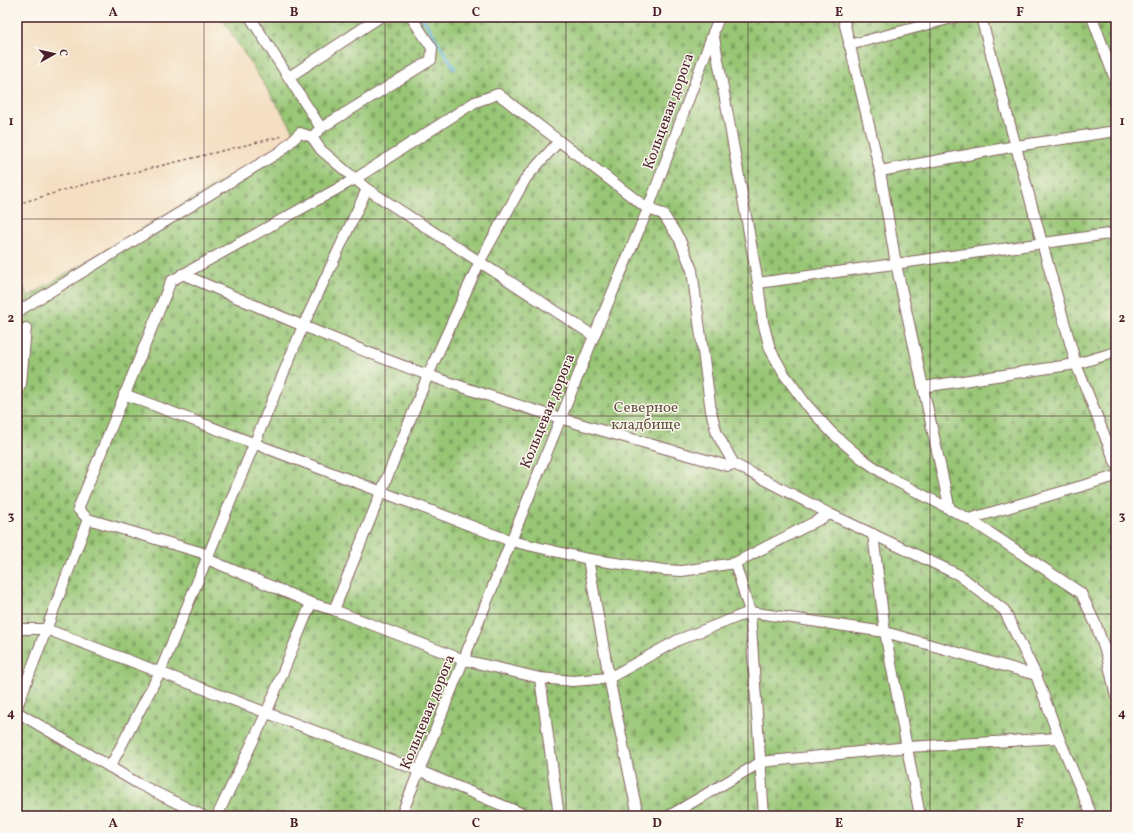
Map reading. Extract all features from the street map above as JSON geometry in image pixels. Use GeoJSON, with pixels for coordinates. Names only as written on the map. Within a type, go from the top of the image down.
{"type":"FeatureCollection","features":[{"type":"Feature","properties":{"kind":"lane"},"geometry":{"type":"LineString","coordinates":[[250,17],[321,128]]}},
{"type":"Feature","properties":{"kind":"lane"},"geometry":{"type":"LineString","coordinates":[[289,77],[380,17]]}},
{"type":"Feature","properties":{"kind":"lane"},"geometry":{"type":"LineString","coordinates":[[312,137],[321,128],[431,60],[432,48],[411,17]]}},
{"type":"Feature","properties":{"kind":"lane","name":"Кольцевая дорога"},"geometry":{"type":"LineString","coordinates":[[401,816],[510,541],[648,209],[719,17]]}},
{"type":"Feature","properties":{"kind":"lane"},"geometry":{"type":"LineString","coordinates":[[843,17],[880,171],[896,264],[950,510]]}},
{"type":"Feature","properties":{"kind":"lane"},"geometry":{"type":"LineString","coordinates":[[849,45],[956,17]]}},
{"type":"Feature","properties":{"kind":"lane"},"geometry":{"type":"LineString","coordinates":[[981,17],[1076,364],[1116,464]]}},
{"type":"Feature","properties":{"kind":"lane"},"geometry":{"type":"LineString","coordinates":[[1092,17],[1116,82]]}},
{"type":"Feature","properties":{"kind":"lane"},"geometry":{"type":"LineString","coordinates":[[713,31],[758,283],[763,322],[770,349],[784,374],[806,404],[831,432],[861,458],[890,478],[969,519],[1081,593],[1096,625],[1107,656],[1116,697]]}},
{"type":"Feature","properties":{"kind":"lane"},"geometry":{"type":"LineString","coordinates":[[1036,675],[885,632],[750,612],[678,640],[609,678],[573,681],[540,678],[464,660],[334,610],[311,603],[207,559],[203,553],[88,519],[78,508],[171,280],[355,179],[475,102],[498,94],[648,209],[662,214],[680,240],[692,270],[711,411],[717,434],[734,464],[830,514],[959,575],[1004,610],[1036,675],[1059,738],[1092,816]]}},
{"type":"Feature","properties":{"kind":"lane"},"geometry":{"type":"LineString","coordinates":[[880,171],[1016,146],[1116,131]]}},
{"type":"Feature","properties":{"kind":"lane"},"geometry":{"type":"LineString","coordinates":[[17,312],[281,152],[300,133],[312,137],[321,150],[367,189],[594,336]]}},
{"type":"Feature","properties":{"kind":"lane"},"geometry":{"type":"LineString","coordinates":[[334,610],[428,375],[480,261],[526,178],[559,141]]}},
{"type":"Feature","properties":{"kind":"lane"},"geometry":{"type":"LineString","coordinates":[[110,767],[160,672],[303,326],[367,189]]}},
{"type":"Feature","properties":{"kind":"lane"},"geometry":{"type":"LineString","coordinates":[[758,283],[1116,233]]}},
{"type":"Feature","properties":{"kind":"lane"},"geometry":{"type":"LineString","coordinates":[[182,274],[303,326],[428,375],[560,419],[728,466],[734,464]]}},
{"type":"Feature","properties":{"kind":"lane"},"geometry":{"type":"LineString","coordinates":[[17,333],[26,328],[21,384],[17,392]]}},
{"type":"Feature","properties":{"kind":"lane"},"geometry":{"type":"LineString","coordinates":[[923,387],[1076,364],[1116,352]]}},
{"type":"Feature","properties":{"kind":"lane"},"geometry":{"type":"LineString","coordinates":[[124,394],[510,541],[588,559],[664,570],[682,571],[735,563],[830,514]]}},
{"type":"Feature","properties":{"kind":"lane"},"geometry":{"type":"LineString","coordinates":[[969,519],[1116,476]]}},
{"type":"Feature","properties":{"kind":"lane"},"geometry":{"type":"LineString","coordinates":[[17,707],[88,519]]}},
{"type":"Feature","properties":{"kind":"lane"},"geometry":{"type":"LineString","coordinates":[[873,534],[885,632],[920,816]]}},
{"type":"Feature","properties":{"kind":"lane"},"geometry":{"type":"LineString","coordinates":[[588,559],[609,678],[638,816]]}},
{"type":"Feature","properties":{"kind":"lane"},"geometry":{"type":"LineString","coordinates":[[735,563],[750,612],[764,816]]}},
{"type":"Feature","properties":{"kind":"lane"},"geometry":{"type":"LineString","coordinates":[[217,816],[266,714],[311,603]]}},
{"type":"Feature","properties":{"kind":"lane"},"geometry":{"type":"LineString","coordinates":[[17,629],[46,629],[266,714],[420,771],[528,816]]}},
{"type":"Feature","properties":{"kind":"lane"},"geometry":{"type":"LineString","coordinates":[[540,678],[559,816]]}},
{"type":"Feature","properties":{"kind":"lane"},"geometry":{"type":"LineString","coordinates":[[17,712],[137,783],[203,816]]}},
{"type":"Feature","properties":{"kind":"lane"},"geometry":{"type":"LineString","coordinates":[[669,816],[761,762],[908,747],[1059,738]]}},
{"type":"Feature","properties":{"kind":"path"},"geometry":{"type":"LineString","coordinates":[[17,204],[170,162],[300,133]]}},
{"type":"Feature","properties":{"kind":"green space","name":"Северное кладбище"},"geometry":{"type":"Polygon","coordinates":[[[221,17],[1116,17],[1116,816],[17,816],[17,276],[29,296],[297,136],[221,17]]]}},
{"type":"Feature","properties":{"kind":"waterway"},"geometry":{"type":"LineString","coordinates":[[422,17],[455,69]]}}]}
